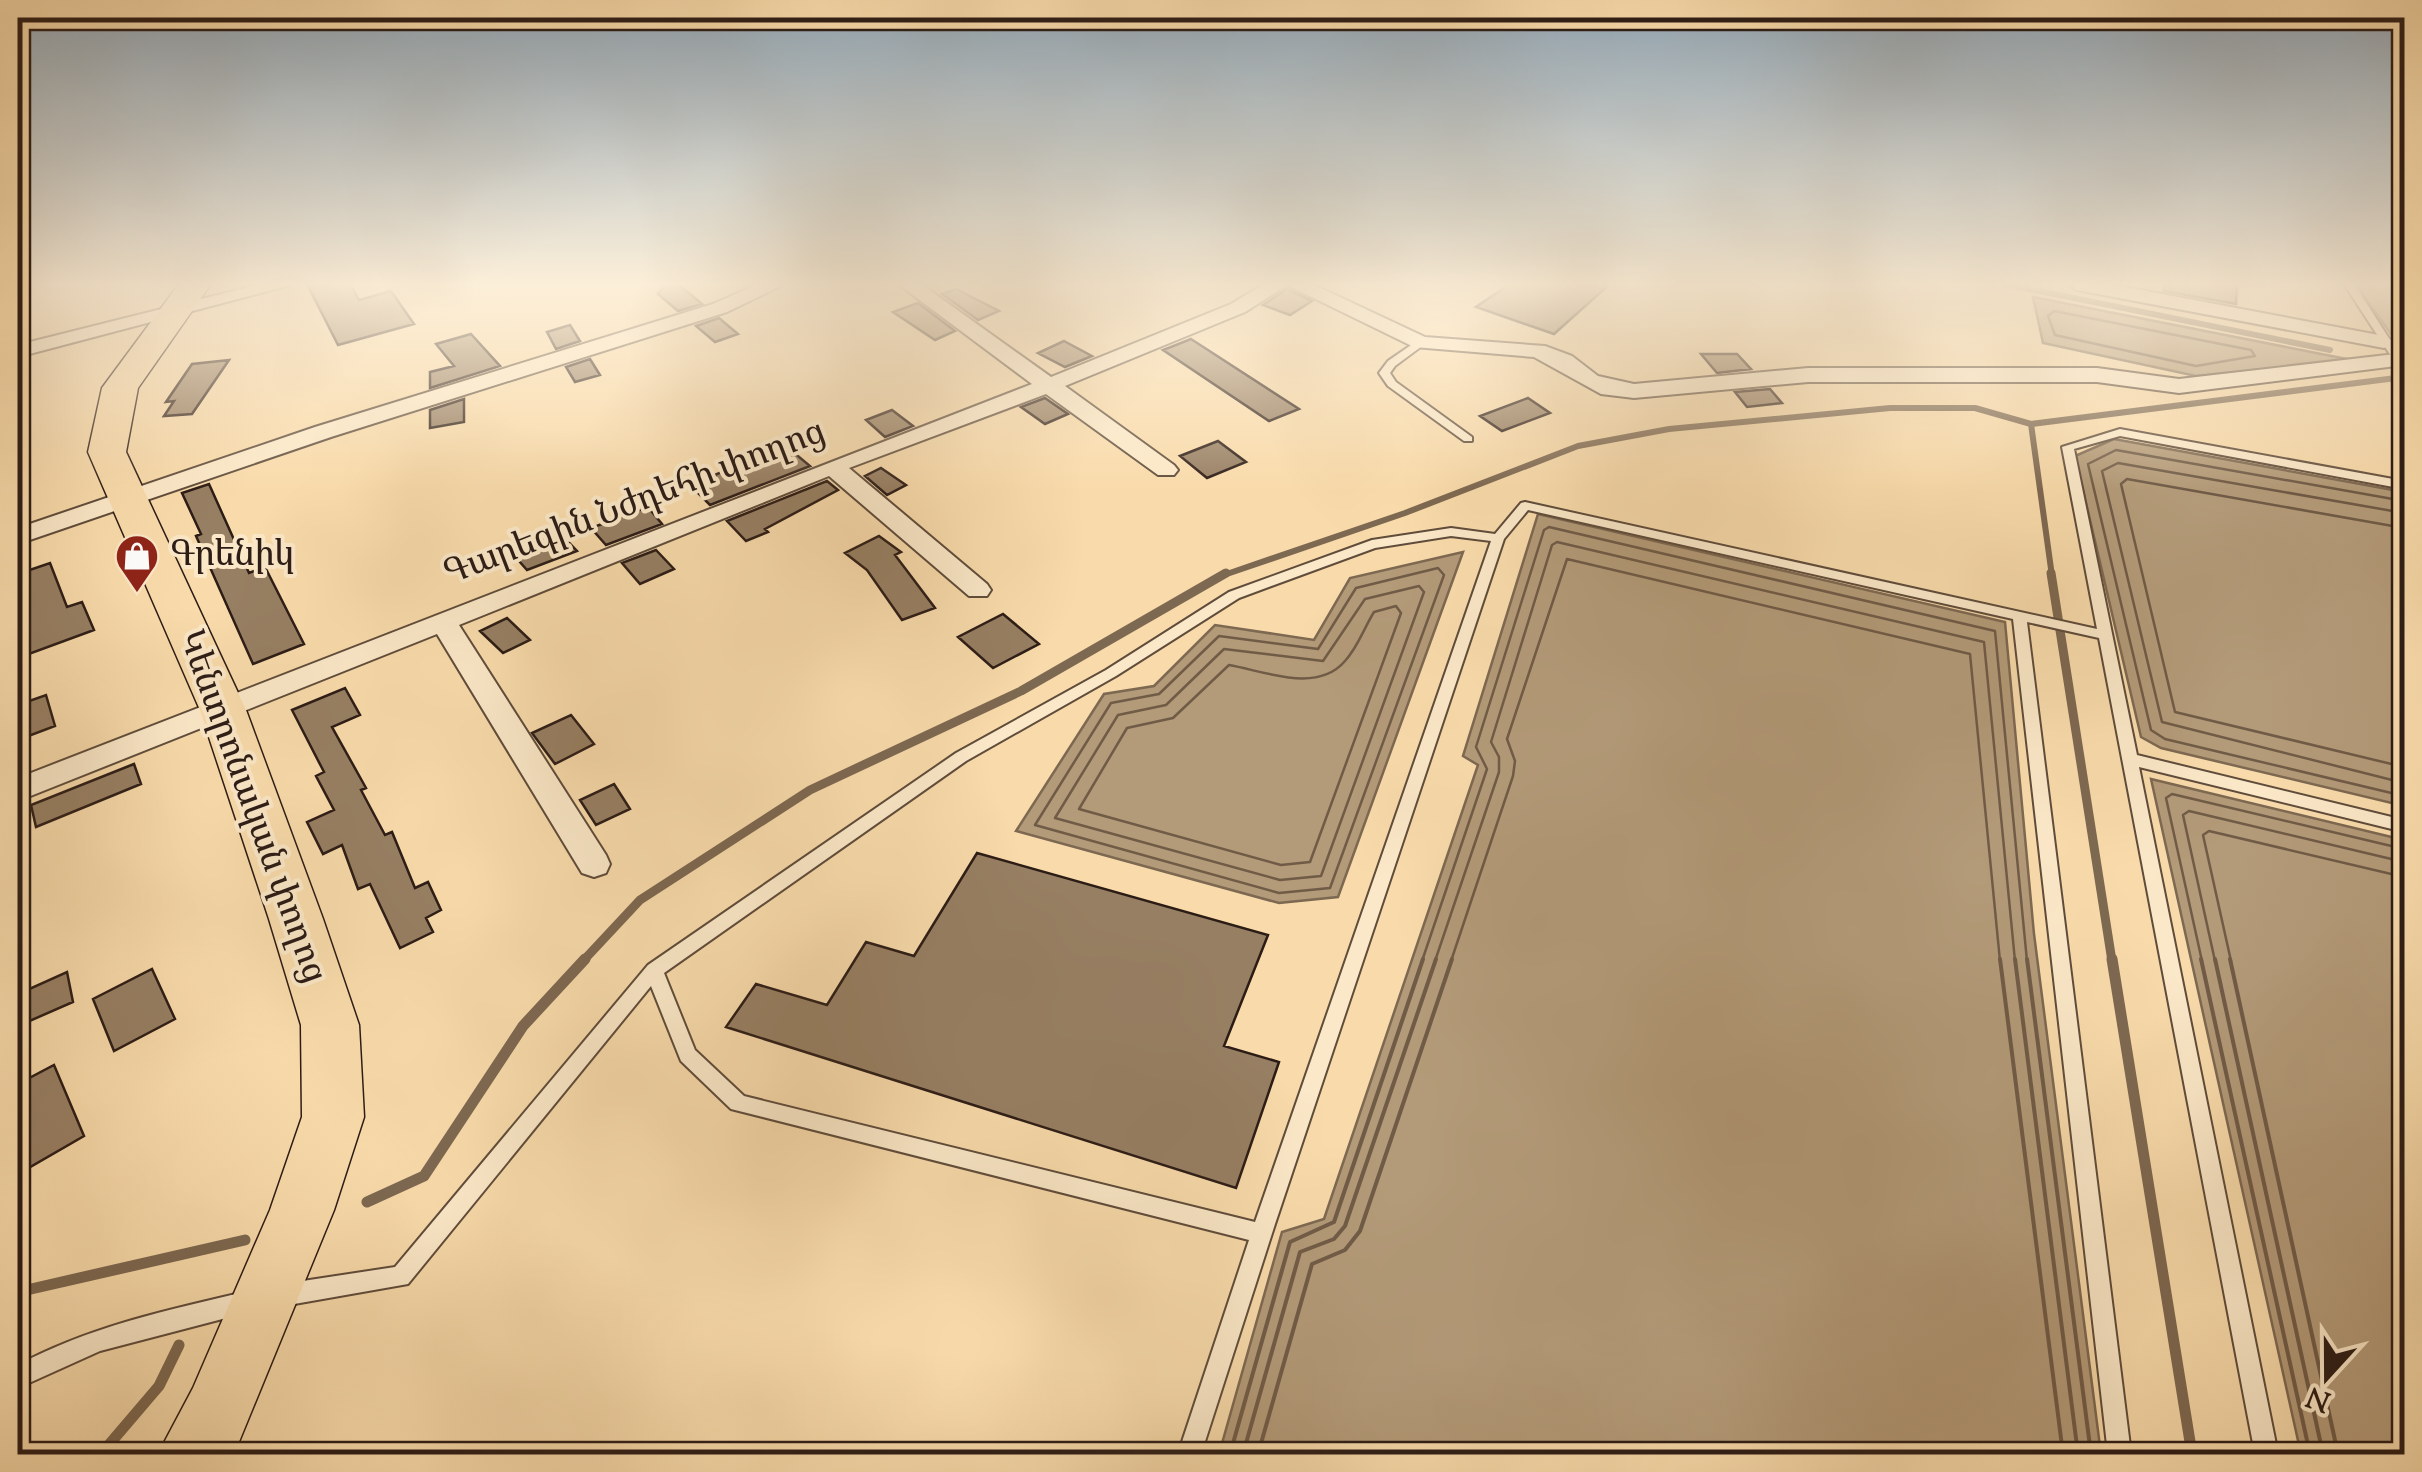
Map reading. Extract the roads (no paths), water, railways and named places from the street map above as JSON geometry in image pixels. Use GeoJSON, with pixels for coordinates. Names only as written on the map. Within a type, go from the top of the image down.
{"type":"FeatureCollection","features":[{"type":"Feature","properties":{"kind":"main road","name":"Կենտրոնական փողոց"},"geometry":{"type":"LineString","coordinates":[[144,353],[120,388],[107,452],[125,500],[223,710],[330,1025],[332,1117],[302,1210],[218,1412],[194,1454]]}},
{"type":"Feature","properties":{"kind":"street"},"geometry":{"type":"LineString","coordinates":[[18,536],[323,432],[577,353]]}},
{"type":"Feature","properties":{"kind":"street"},"geometry":{"type":"LineString","coordinates":[[1004,353],[1166,470]]}},
{"type":"Feature","properties":{"kind":"street","name":"Գարեգին Նժդեհի փողոց"},"geometry":{"type":"LineString","coordinates":[[18,790],[832,466],[1128,353]]}},
{"type":"Feature","properties":{"kind":"street"},"geometry":{"type":"LineString","coordinates":[[1541,353],[1564,360],[1590,382],[1634,391],[1808,376],[2004,377],[2036,373],[2097,374],[2179,386],[2396,353]]}},
{"type":"Feature","properties":{"kind":"street"},"geometry":{"type":"LineString","coordinates":[[832,466],[978,590]]}},
{"type":"Feature","properties":{"kind":"street"},"geometry":{"type":"LineString","coordinates":[[442,620],[594,864]]}},
{"type":"Feature","properties":{"kind":"lane"},"geometry":{"type":"LineString","coordinates":[[1411,353],[1389,363],[1384,373],[1392,384],[1468,439]]}},
{"type":"Feature","properties":{"kind":"lane"},"geometry":{"type":"LineString","coordinates":[[2267,1454],[2133,760],[2104,636],[2068,447],[2120,432],[2404,486]]}},
{"type":"Feature","properties":{"kind":"lane"},"geometry":{"type":"LineString","coordinates":[[1190,1454],[1259,1232],[1429,754],[1498,538],[1525,506],[2104,636]]}},
{"type":"Feature","properties":{"kind":"lane"},"geometry":{"type":"LineString","coordinates":[[18,1377],[52,1357],[128,1331],[265,1298],[401,1277],[654,970],[961,757],[1111,673],[1234,596],[1372,544],[1451,532],[1498,538]]}},
{"type":"Feature","properties":{"kind":"lane"},"geometry":{"type":"LineString","coordinates":[[2020,616],[2120,1454]]}},
{"type":"Feature","properties":{"kind":"lane"},"geometry":{"type":"LineString","coordinates":[[2133,760],[2404,826]]}},
{"type":"Feature","properties":{"kind":"lane"},"geometry":{"type":"LineString","coordinates":[[654,970],[688,1055],[738,1103],[1259,1232]]}},
{"type":"Feature","properties":{"kind":"water"},"geometry":{"type":"Polygon","coordinates":[[[2088,353],[2315,353],[2352,360],[2196,376],[2088,353]]]}},
{"type":"Feature","properties":{"kind":"water"},"geometry":{"type":"Polygon","coordinates":[[[2114,439],[2404,492],[2404,806],[2161,748],[2141,737],[2075,456],[2114,439]]]}},
{"type":"Feature","properties":{"kind":"water"},"geometry":{"type":"Polygon","coordinates":[[[1538,514],[2005,622],[2034,934],[2101,1454],[1219,1454],[1282,1232],[1324,1219],[1478,765],[1463,756],[1538,514]]]}},
{"type":"Feature","properties":{"kind":"water"},"geometry":{"type":"Polygon","coordinates":[[[1463,552],[1338,897],[1279,903],[1016,831],[1104,694],[1154,686],[1215,625],[1314,640],[1350,578],[1463,552]]]}},
{"type":"Feature","properties":{"kind":"water"},"geometry":{"type":"Polygon","coordinates":[[[2151,779],[2404,840],[2404,1454],[2301,1454],[2151,779]]]}},
{"type":"Feature","properties":{"kind":"waterway"},"geometry":{"type":"LineString","coordinates":[[2031,424],[2404,377]]}},
{"type":"Feature","properties":{"kind":"waterway"},"geometry":{"type":"LineString","coordinates":[[1221,576],[1405,513],[1578,446],[1669,429],[1890,408],[1975,408],[2031,424]]}},
{"type":"Feature","properties":{"kind":"waterway"},"geometry":{"type":"LineString","coordinates":[[2031,424],[2052,576]]}},
{"type":"Feature","properties":{"kind":"waterway"},"geometry":{"type":"LineString","coordinates":[[583,961],[640,900],[810,790],[1021,691],[1226,573]]}},
{"type":"Feature","properties":{"kind":"waterway"},"geometry":{"type":"LineString","coordinates":[[2051,573],[2112,961]]}},
{"type":"Feature","properties":{"kind":"waterway"},"geometry":{"type":"LineString","coordinates":[[367,1202],[424,1176],[523,1026],[585,959]]}},
{"type":"Feature","properties":{"kind":"waterway"},"geometry":{"type":"LineString","coordinates":[[2112,959],[2192,1454]]}},
{"type":"Feature","properties":{"kind":"waterway"},"geometry":{"type":"LineString","coordinates":[[18,1292],[245,1240]]}},
{"type":"Feature","properties":{"kind":"waterway"},"geometry":{"type":"LineString","coordinates":[[101,1454],[159,1386],[179,1345]]}},
{"type":"Feature","properties":{"kind":"place","name":"Գրենիկ"},"geometry":{"type":"Point","coordinates":[137,594]}}]}
